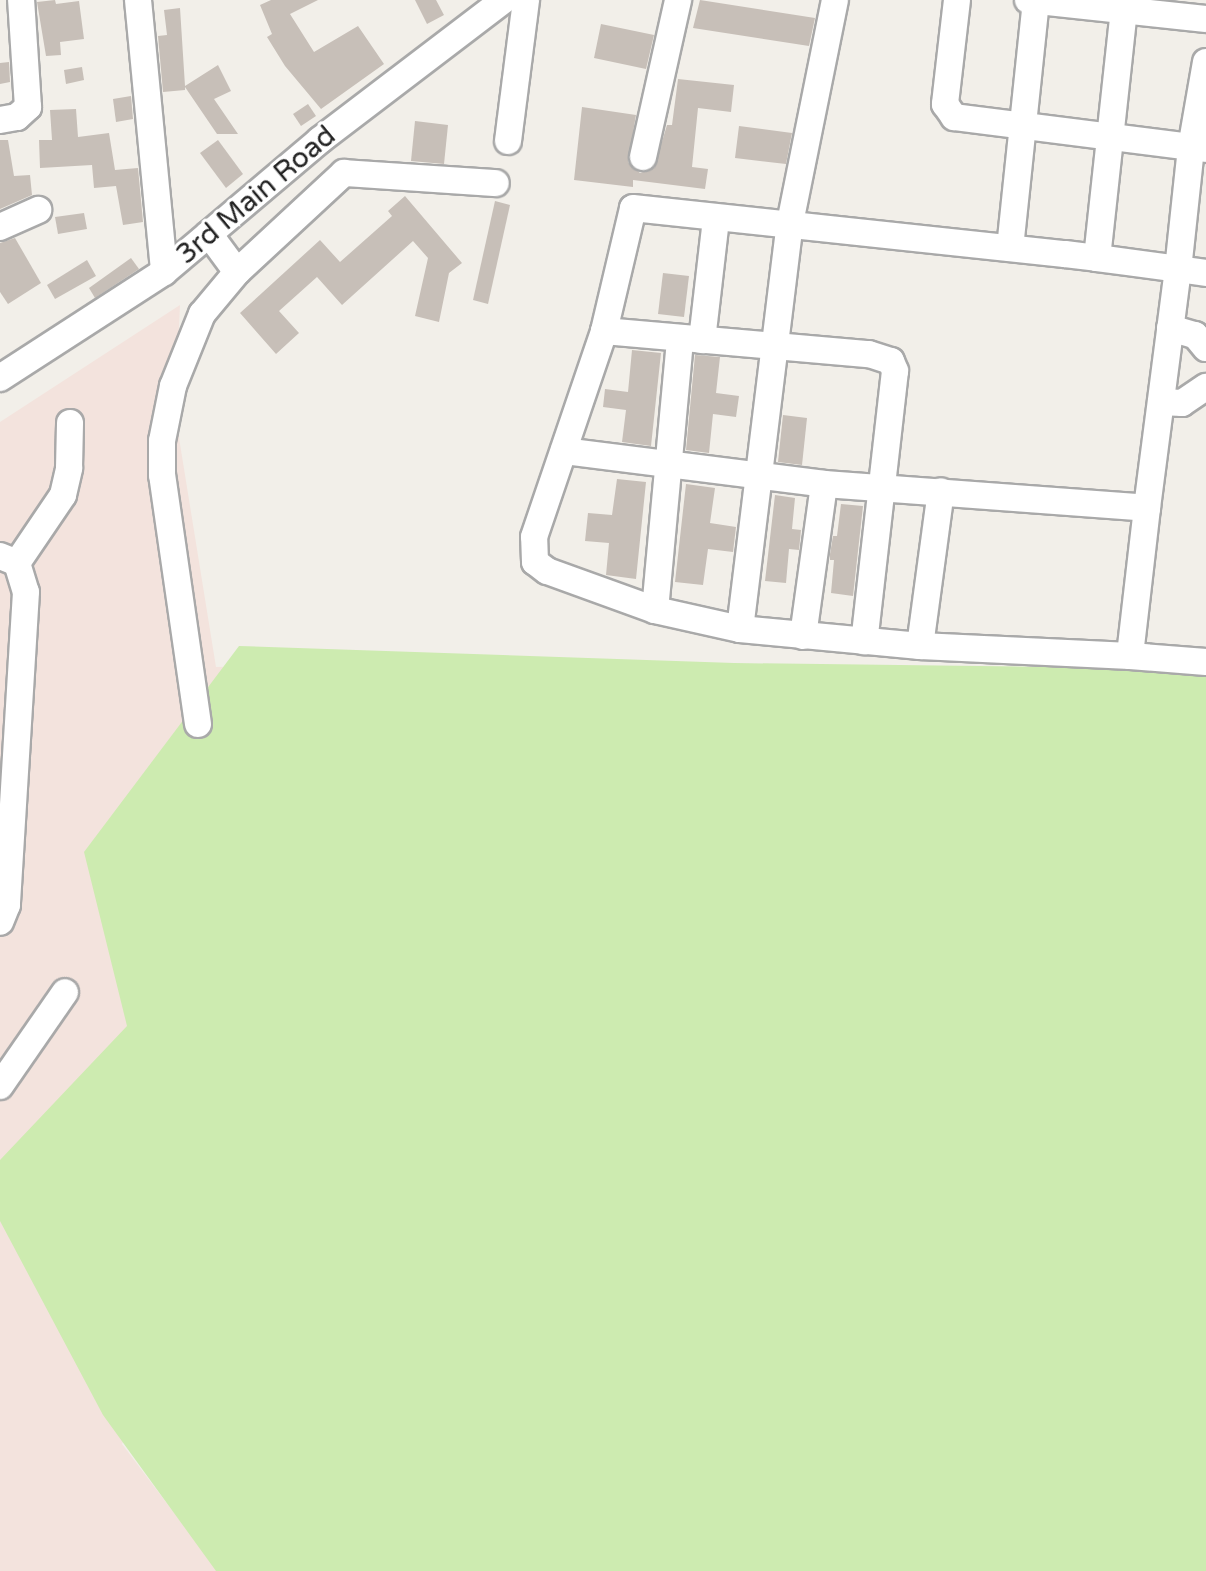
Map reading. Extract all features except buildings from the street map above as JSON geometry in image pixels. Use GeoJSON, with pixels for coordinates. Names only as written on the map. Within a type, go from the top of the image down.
{"type":"FeatureCollection","features":[{"type":"Feature","properties":{"kind":"street"},"geometry":{"type":"LineString","coordinates":[[9,118],[28,107],[30,99],[21,0]]}},
{"type":"Feature","properties":{"kind":"street","name":"3rd Main Road"},"geometry":{"type":"LineString","coordinates":[[0,378],[164,272],[320,140],[504,0]]}},
{"type":"Feature","properties":{"kind":"street"},"geometry":{"type":"LineString","coordinates":[[508,141],[526,0]]}},
{"type":"Feature","properties":{"kind":"street"},"geometry":{"type":"LineString","coordinates":[[643,157],[678,0]]}},
{"type":"Feature","properties":{"kind":"street"},"geometry":{"type":"LineString","coordinates":[[740,629],[790,223],[835,0]]}},
{"type":"Feature","properties":{"kind":"street"},"geometry":{"type":"LineString","coordinates":[[957,0],[945,104],[954,117],[1111,134],[1199,148]]}},
{"type":"Feature","properties":{"kind":"street"},"geometry":{"type":"LineString","coordinates":[[1028,0],[1125,5],[1206,19]]}},
{"type":"Feature","properties":{"kind":"street"},"geometry":{"type":"LineString","coordinates":[[1010,248],[1036,0]]}},
{"type":"Feature","properties":{"kind":"street"},"geometry":{"type":"LineString","coordinates":[[142,1],[164,272]]}},
{"type":"Feature","properties":{"kind":"street"},"geometry":{"type":"LineString","coordinates":[[1097,258],[1125,5]]}},
{"type":"Feature","properties":{"kind":"street"},"geometry":{"type":"LineString","coordinates":[[1130,656],[1178,269],[1199,148],[1206,62]]}},
{"type":"Feature","properties":{"kind":"street"},"geometry":{"type":"LineString","coordinates":[[198,724],[162,475],[162,441],[173,386],[202,314],[237,272],[344,173],[496,183]]}},
{"type":"Feature","properties":{"kind":"street"},"geometry":{"type":"LineString","coordinates":[[1206,273],[790,223],[716,219],[633,208],[604,331],[534,537],[535,562],[547,571],[655,610],[740,629],[920,646],[1206,662]]}},
{"type":"Feature","properties":{"kind":"street"},"geometry":{"type":"LineString","coordinates":[[0,227],[38,210]]}},
{"type":"Feature","properties":{"kind":"street"},"geometry":{"type":"LineString","coordinates":[[655,610],[668,464],[716,219]]}},
{"type":"Feature","properties":{"kind":"street"},"geometry":{"type":"LineString","coordinates":[[209,234],[237,272]]}},
{"type":"Feature","properties":{"kind":"street"},"geometry":{"type":"LineString","coordinates":[[1170,328],[1195,335],[1206,348]]}},
{"type":"Feature","properties":{"kind":"street"},"geometry":{"type":"LineString","coordinates":[[604,331],[869,354],[891,361],[895,371],[864,641]]}},
{"type":"Feature","properties":{"kind":"street"},"geometry":{"type":"LineString","coordinates":[[1161,402],[1182,403],[1206,387]]}},
{"type":"Feature","properties":{"kind":"street"},"geometry":{"type":"LineString","coordinates":[[0,922],[7,905],[26,592],[9,559],[63,495],[69,468],[70,423]]}},
{"type":"Feature","properties":{"kind":"street"},"geometry":{"type":"LineString","coordinates":[[564,451],[824,484],[1147,508]]}},
{"type":"Feature","properties":{"kind":"street"},"geometry":{"type":"LineString","coordinates":[[803,636],[824,484]]}},
{"type":"Feature","properties":{"kind":"street"},"geometry":{"type":"LineString","coordinates":[[920,646],[941,491]]}},
{"type":"Feature","properties":{"kind":"street"},"geometry":{"type":"LineString","coordinates":[[0,1086],[65,992]]}},
{"type":"Feature","properties":{"kind":"shaded area"},"geometry":{"type":"Polygon","coordinates":[[[180,305],[175,413],[216,667],[262,666],[348,999],[122,1444],[218,1571],[0,1571],[0,422],[180,305]]]}},
{"type":"Feature","properties":{"kind":"green space"},"geometry":{"type":"Polygon","coordinates":[[[239,646],[734,663],[1206,669],[1206,1571],[216,1571],[103,1415],[0,1221],[0,1160],[127,1026],[84,852],[239,646]]]}}]}
